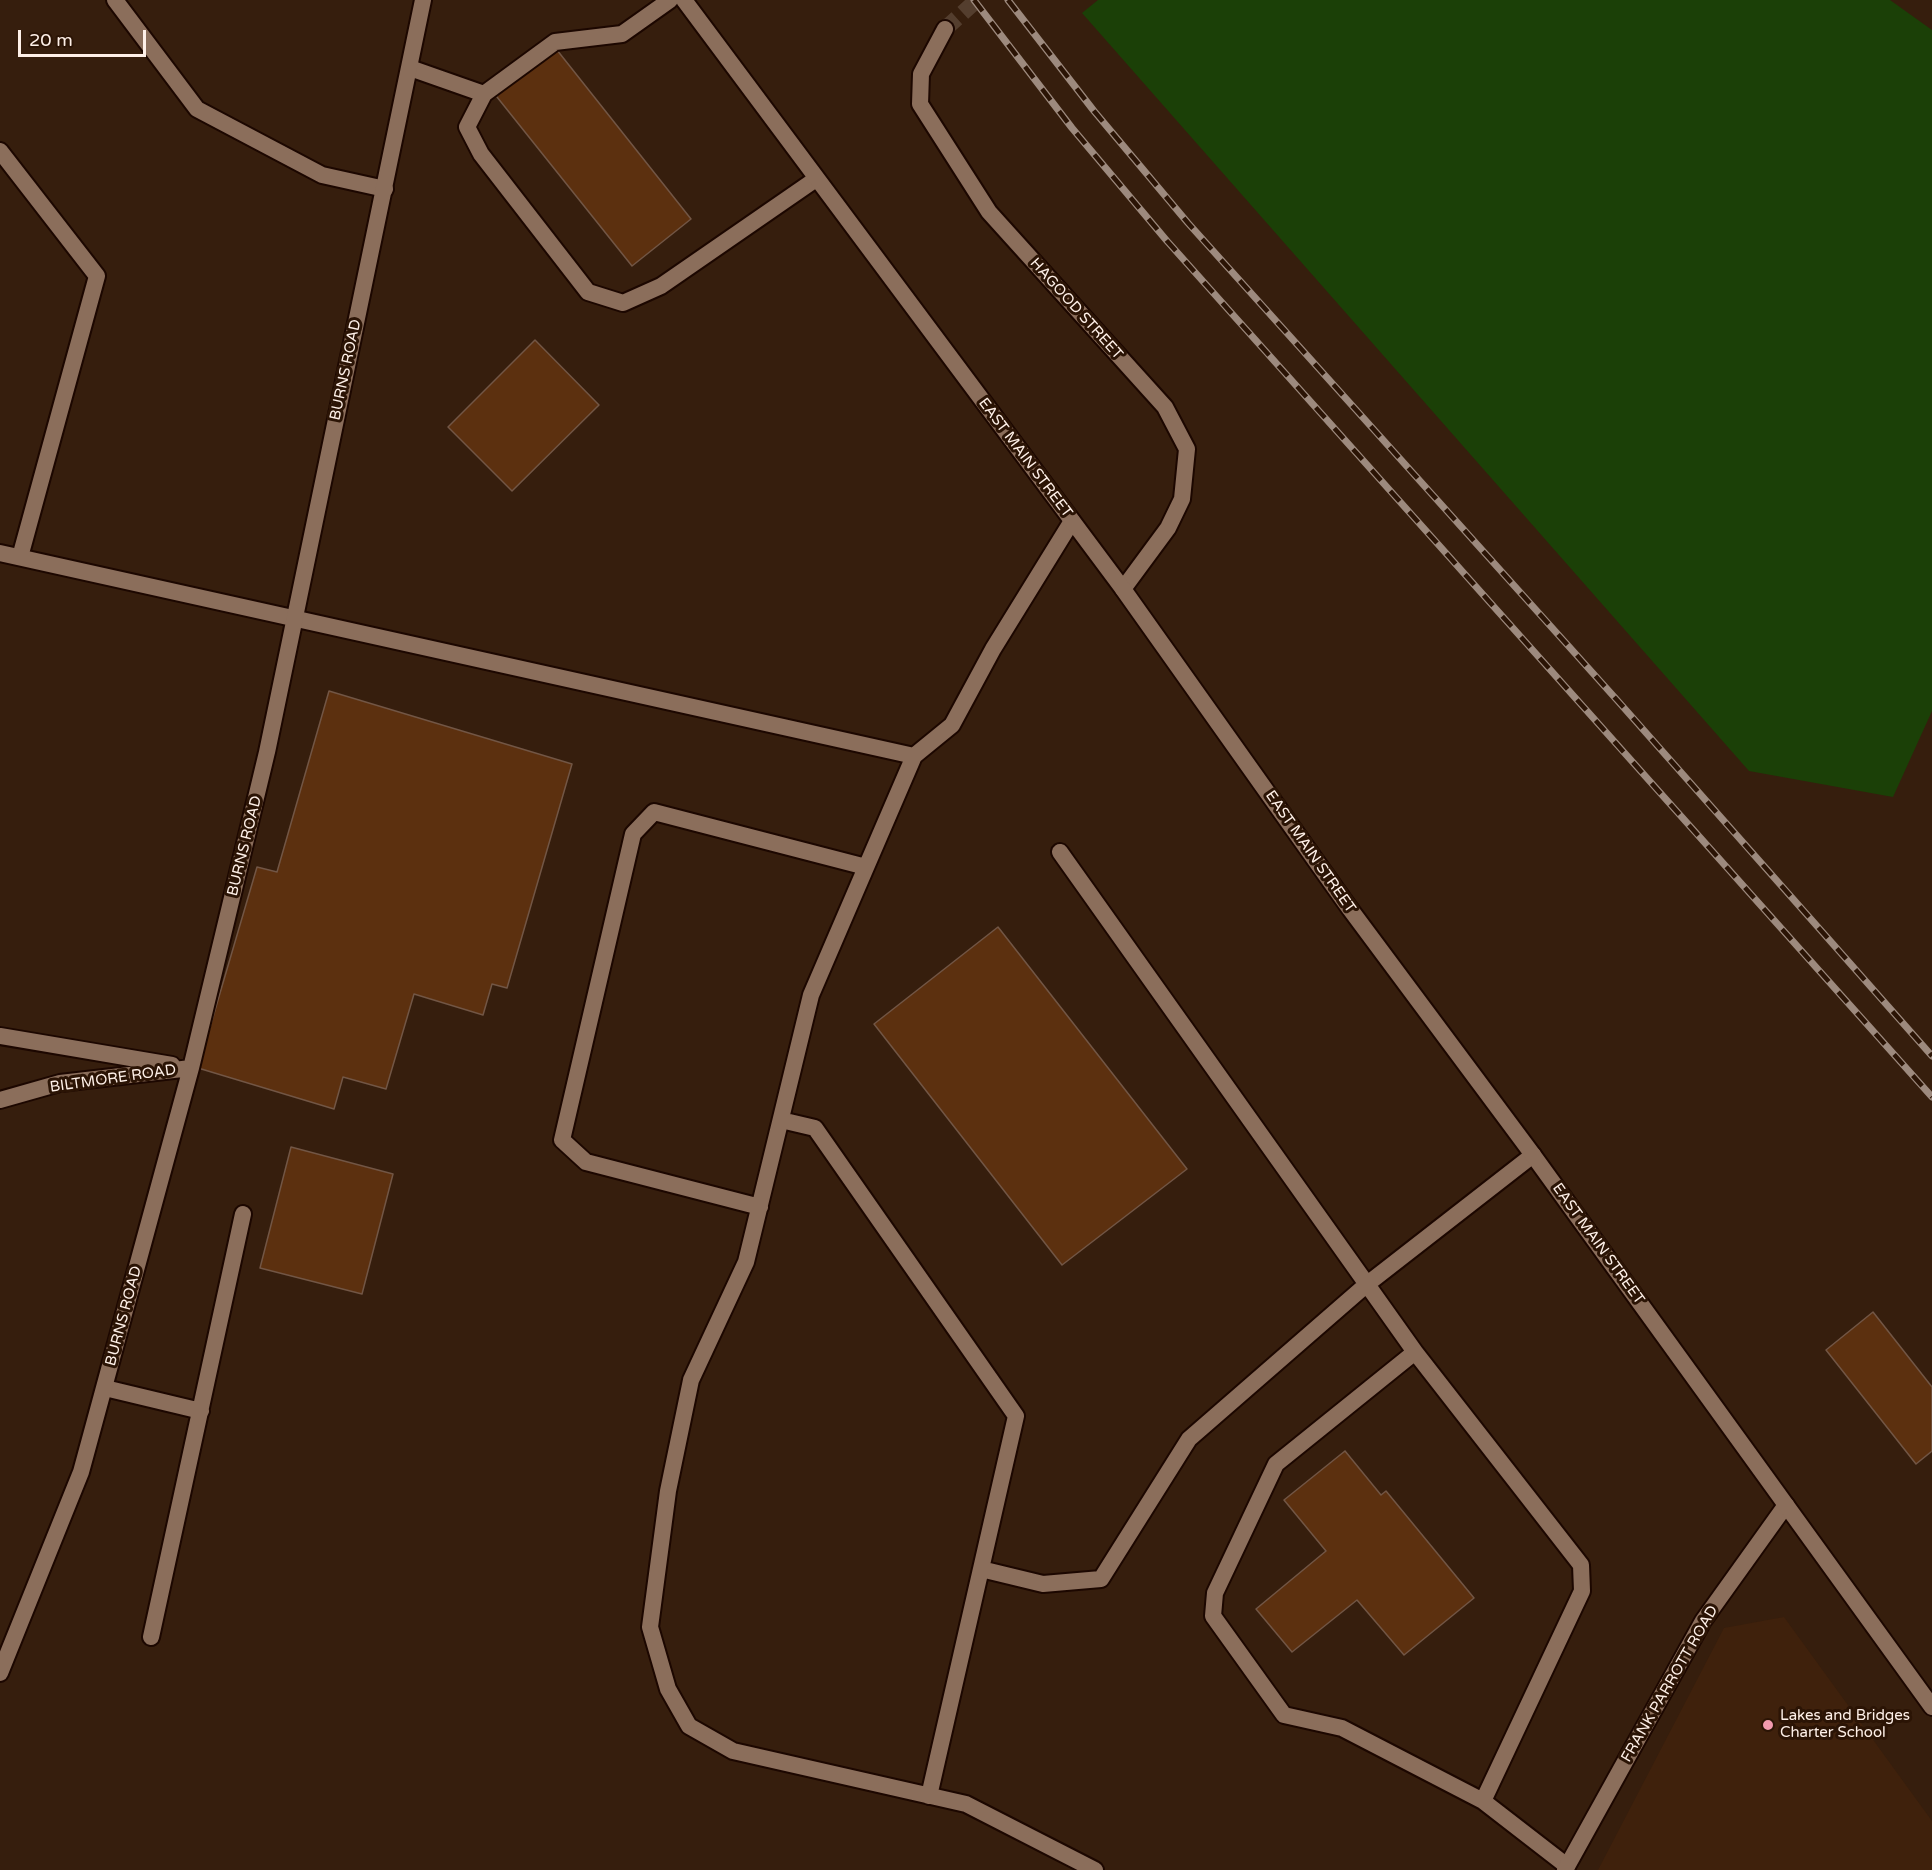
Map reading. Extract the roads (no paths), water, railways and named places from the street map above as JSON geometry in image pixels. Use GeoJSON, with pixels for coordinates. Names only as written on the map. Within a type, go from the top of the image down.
{"type":"FeatureCollection","features":[{"type":"Feature","properties":{"kind":"street"},"geometry":{"type":"LineString","coordinates":[[115,0],[197,109],[322,174],[385,189]]}},
{"type":"Feature","properties":{"kind":"street","name":"BURNS ROAD"},"geometry":{"type":"LineString","coordinates":[[0,1673],[81,1472],[191,1068],[267,752],[423,0]]}},
{"type":"Feature","properties":{"kind":"street"},"geometry":{"type":"LineString","coordinates":[[670,0],[622,34],[555,42],[484,94],[467,127],[481,154],[588,292],[623,303],[661,286],[816,179]]}},
{"type":"Feature","properties":{"kind":"street","name":"EAST MAIN STREET"},"geometry":{"type":"LineString","coordinates":[[684,0],[1123,590],[1350,909],[1533,1155],[1932,1707]]}},
{"type":"Feature","properties":{"kind":"street","name":"HAGOOD STREET"},"geometry":{"type":"LineString","coordinates":[[945,29],[921,74],[920,104],[989,212],[1165,407],[1187,449],[1182,499],[1168,528],[1123,590]]}},
{"type":"Feature","properties":{"kind":"street"},"geometry":{"type":"LineString","coordinates":[[410,68],[484,94]]}},
{"type":"Feature","properties":{"kind":"street"},"geometry":{"type":"LineString","coordinates":[[0,151],[97,276],[20,557]]}},
{"type":"Feature","properties":{"kind":"street"},"geometry":{"type":"LineString","coordinates":[[1072,521],[993,649],[952,724],[914,756],[812,994],[746,1262],[691,1380],[668,1491],[650,1627],[668,1689],[689,1726],[733,1751],[966,1804],[1095,1870]]}},
{"type":"Feature","properties":{"kind":"street"},"geometry":{"type":"LineString","coordinates":[[0,553],[914,756]]}},
{"type":"Feature","properties":{"kind":"street"},"geometry":{"type":"LineString","coordinates":[[760,1207],[586,1162],[562,1140],[633,834],[654,812],[866,867]]}},
{"type":"Feature","properties":{"kind":"street"},"geometry":{"type":"LineString","coordinates":[[1060,852],[1366,1285],[1415,1352],[1581,1565],[1582,1591],[1483,1801]]}},
{"type":"Feature","properties":{"kind":"street"},"geometry":{"type":"LineString","coordinates":[[0,1036],[191,1068]]}},
{"type":"Feature","properties":{"kind":"street","name":"BILTMORE ROAD"},"geometry":{"type":"LineString","coordinates":[[0,1100],[60,1083],[191,1068]]}},
{"type":"Feature","properties":{"kind":"street"},"geometry":{"type":"LineString","coordinates":[[781,1120],[815,1128],[1016,1416],[929,1796]]}},
{"type":"Feature","properties":{"kind":"street"},"geometry":{"type":"LineString","coordinates":[[981,1569],[1043,1584],[1101,1579],[1188,1439],[1366,1285],[1533,1155]]}},
{"type":"Feature","properties":{"kind":"street"},"geometry":{"type":"LineString","coordinates":[[151,1637],[243,1214]]}},
{"type":"Feature","properties":{"kind":"street"},"geometry":{"type":"LineString","coordinates":[[1415,1352],[1276,1464],[1215,1593],[1213,1616],[1284,1715],[1342,1728],[1483,1801],[1566,1868]]}},
{"type":"Feature","properties":{"kind":"street"},"geometry":{"type":"LineString","coordinates":[[105,1388],[201,1411]]}},
{"type":"Feature","properties":{"kind":"street","name":"FRANK PARROTT ROAD"},"geometry":{"type":"LineString","coordinates":[[1566,1868],[1703,1621],[1786,1505]]}},
{"type":"Feature","properties":{"kind":"tunnel"},"geometry":{"type":"LineString","coordinates":[[945,29],[977,0]]}},
{"type":"Feature","properties":{"kind":"railway"},"geometry":{"type":"LineString","coordinates":[[974,0],[1072,128],[1167,241],[1932,1097]]}},
{"type":"Feature","properties":{"kind":"railway"},"geometry":{"type":"LineString","coordinates":[[1008,0],[1094,111],[1188,223],[1617,700],[1932,1056]]}},
{"type":"Feature","properties":{"kind":"place","name":"Lakes and Bridges Charter School"},"geometry":{"type":"Point","coordinates":[1768,1725]}}]}
